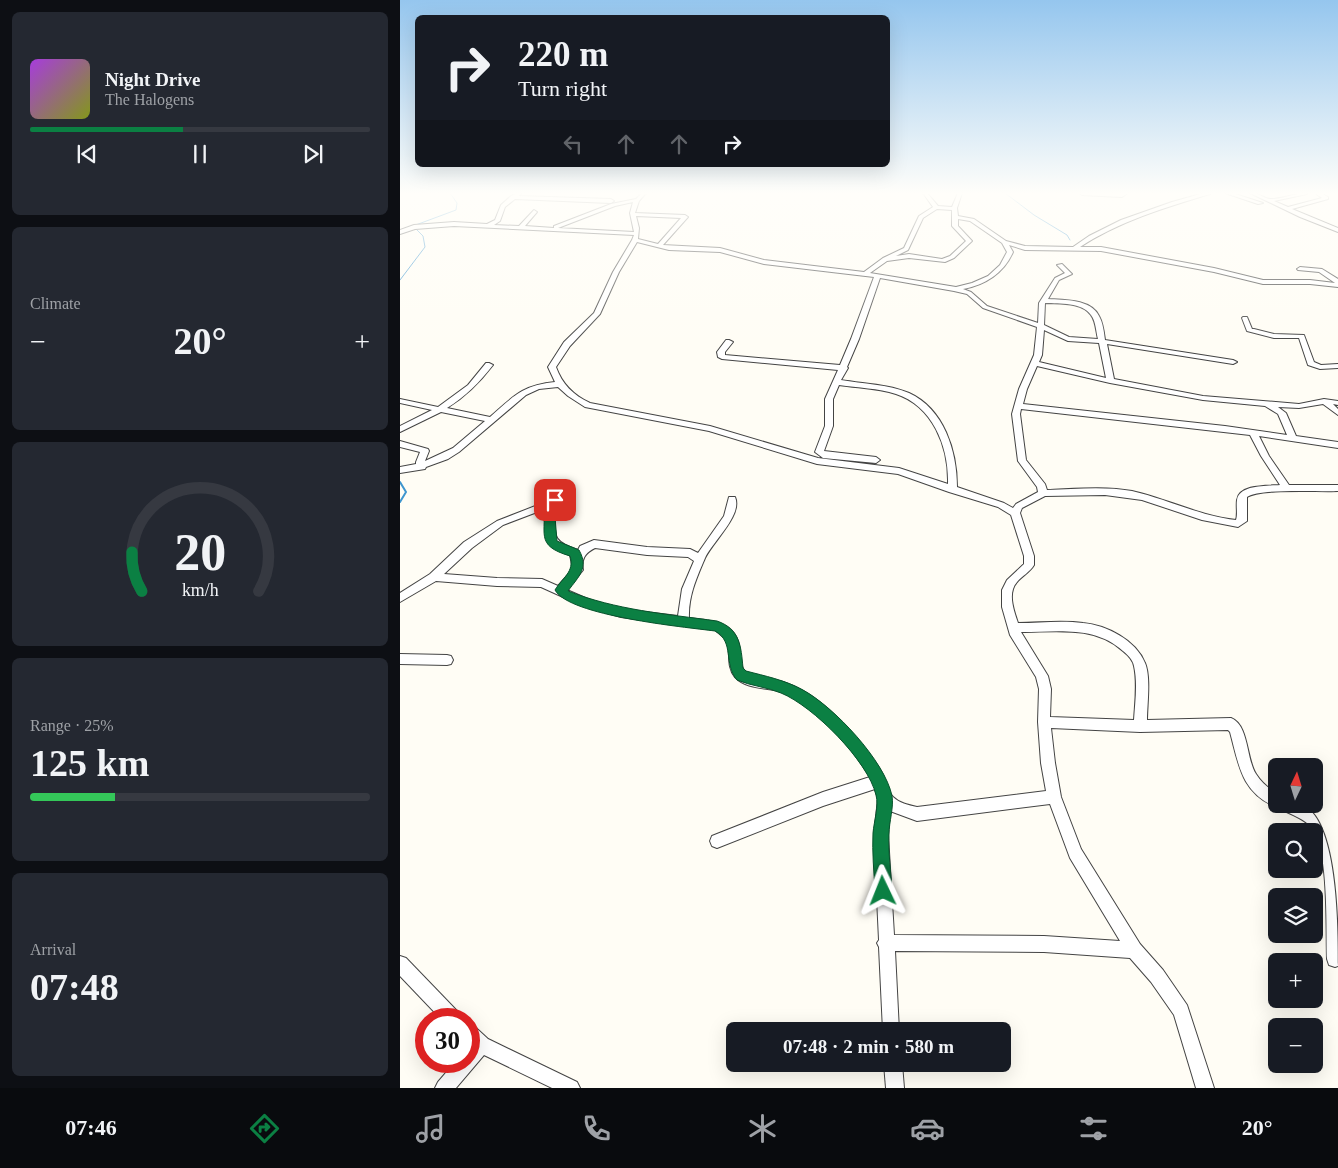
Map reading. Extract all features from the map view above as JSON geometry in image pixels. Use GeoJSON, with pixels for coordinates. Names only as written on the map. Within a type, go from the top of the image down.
{"type":"FeatureCollection","features":[{"type":"Feature","properties":{"kind":"street"},"geometry":{"type":"LineString","coordinates":[[632,244],[619,266],[598,313],[567,344],[552,367],[554,374],[571,398],[588,405],[710,429],[817,461],[900,471],[1001,505],[1015,513],[1029,556],[1029,565],[1012,580],[1007,590],[1007,607],[1013,628],[1042,676],[1045,689],[1044,722],[1048,763],[1054,797],[1075,853],[1134,950],[1157,976],[1181,1011],[1205,1088]]}},
{"type":"Feature","properties":{"kind":"street"},"geometry":{"type":"LineString","coordinates":[[653,244],[682,250],[720,250],[739,257],[764,262],[865,274],[955,289],[969,292],[985,307],[1041,326],[1068,339],[1101,340],[1232,362]]}},
{"type":"Feature","properties":{"kind":"street"},"geometry":{"type":"LineString","coordinates":[[865,274],[885,259],[906,248],[908,244]]}},
{"type":"Feature","properties":{"kind":"street"},"geometry":{"type":"LineString","coordinates":[[885,259],[909,256],[937,261],[948,260],[966,244]]}},
{"type":"Feature","properties":{"kind":"street"},"geometry":{"type":"LineString","coordinates":[[955,289],[978,283],[1007,262],[1010,252],[1005,244]]}},
{"type":"Feature","properties":{"kind":"street"},"geometry":{"type":"LineString","coordinates":[[1011,244],[1031,249],[1076,247],[1133,253],[1263,282],[1338,283]]}},
{"type":"Feature","properties":{"kind":"street"},"geometry":{"type":"LineString","coordinates":[[1076,247],[1081,244]]}},
{"type":"Feature","properties":{"kind":"street"},"geometry":{"type":"LineString","coordinates":[[1043,493],[1042,486],[1022,461],[1017,433],[1017,406],[1035,363],[1041,326],[1040,309],[1058,279],[1069,274],[1060,265]]}},
{"type":"Feature","properties":{"kind":"street"},"geometry":{"type":"LineString","coordinates":[[1300,269],[1320,270],[1338,283]]}},
{"type":"Feature","properties":{"kind":"street"},"geometry":{"type":"LineString","coordinates":[[876,460],[823,455],[819,452],[828,426],[829,399],[844,368],[877,277]]}},
{"type":"Feature","properties":{"kind":"street"},"geometry":{"type":"LineString","coordinates":[[1044,301],[1074,303],[1088,308],[1096,316],[1110,381]]}},
{"type":"Feature","properties":{"kind":"street"},"geometry":{"type":"LineString","coordinates":[[1245,318],[1249,330],[1252,331],[1274,336],[1302,336],[1311,363],[1320,367],[1338,366]]}},
{"type":"Feature","properties":{"kind":"street"},"geometry":{"type":"LineString","coordinates":[[729,342],[720,354],[722,357],[844,368]]}},
{"type":"Feature","properties":{"kind":"street"},"geometry":{"type":"LineString","coordinates":[[1035,363],[1110,381],[1203,398],[1299,406],[1338,402]]}},
{"type":"Feature","properties":{"kind":"street"},"geometry":{"type":"LineString","coordinates":[[400,429],[441,410],[470,388],[489,365]]}},
{"type":"Feature","properties":{"kind":"street"},"geometry":{"type":"LineString","coordinates":[[837,382],[906,395],[928,414],[946,441],[954,474],[952,490]]}},
{"type":"Feature","properties":{"kind":"street"},"geometry":{"type":"LineString","coordinates":[[400,470],[422,467],[456,452],[524,392],[539,387],[561,384]]}},
{"type":"Feature","properties":{"kind":"street"},"geometry":{"type":"LineString","coordinates":[[400,401],[491,420]]}},
{"type":"Feature","properties":{"kind":"street"},"geometry":{"type":"LineString","coordinates":[[1324,402],[1338,413]]}},
{"type":"Feature","properties":{"kind":"street"},"geometry":{"type":"LineString","coordinates":[[1266,403],[1282,413],[1292,438]]}},
{"type":"Feature","properties":{"kind":"street"},"geometry":{"type":"LineString","coordinates":[[1017,406],[1253,432],[1338,445]]}},
{"type":"Feature","properties":{"kind":"street"},"geometry":{"type":"LineString","coordinates":[[1253,432],[1264,456],[1288,489]]}},
{"type":"Feature","properties":{"kind":"street"},"geometry":{"type":"LineString","coordinates":[[400,444],[425,451],[420,462],[422,467]]}},
{"type":"Feature","properties":{"kind":"street"},"geometry":{"type":"LineString","coordinates":[[1015,513],[1019,506],[1043,493],[1123,493],[1141,496],[1214,520],[1238,524],[1242,521],[1242,496],[1245,493],[1263,488],[1338,488]]}},
{"type":"Feature","properties":{"kind":"street"},"geometry":{"type":"LineString","coordinates":[[400,598],[434,577],[484,533],[500,523],[569,496]]}},
{"type":"Feature","properties":{"kind":"street"},"geometry":{"type":"LineString","coordinates":[[684,621],[684,603],[700,560],[731,510],[732,499]]}},
{"type":"Feature","properties":{"kind":"street"},"geometry":{"type":"LineString","coordinates":[[548,503],[551,517],[550,537],[552,544],[575,553],[578,560],[578,570],[561,590]]}},
{"type":"Feature","properties":{"kind":"street"},"geometry":{"type":"LineString","coordinates":[[578,560],[584,549],[594,544],[647,551],[690,552],[700,560]]}},
{"type":"Feature","properties":{"kind":"street"},"geometry":{"type":"LineString","coordinates":[[434,577],[542,583],[561,590],[564,594],[587,604],[621,613],[717,626],[726,631],[734,642],[736,670],[742,676],[782,686],[810,702],[832,721],[857,748],[879,781],[884,797],[881,834],[885,944],[891,1022]]}},
{"type":"Feature","properties":{"kind":"street"},"geometry":{"type":"LineString","coordinates":[[1013,628],[1093,628],[1116,639],[1140,664],[1142,708],[1140,726]]}},
{"type":"Feature","properties":{"kind":"street"},"geometry":{"type":"LineString","coordinates":[[400,659],[447,660]]}},
{"type":"Feature","properties":{"kind":"street"},"geometry":{"type":"LineString","coordinates":[[1044,722],[1140,726],[1231,724],[1236,728],[1251,779],[1256,788],[1268,795]]}},
{"type":"Feature","properties":{"kind":"street"},"geometry":{"type":"LineString","coordinates":[[717,841],[823,799],[879,781]]}},
{"type":"Feature","properties":{"kind":"street"},"geometry":{"type":"LineString","coordinates":[[884,797],[897,808],[917,814],[1054,797]]}},
{"type":"Feature","properties":{"kind":"street"},"geometry":{"type":"LineString","coordinates":[[1303,813],[1316,824],[1322,833],[1330,860],[1335,959]]}},
{"type":"Feature","properties":{"kind":"street"},"geometry":{"type":"LineString","coordinates":[[885,944],[1044,944],[1134,950]]}},
{"type":"Feature","properties":{"kind":"street"},"geometry":{"type":"LineString","coordinates":[[400,964],[442,1008]]}},
{"type":"Feature","properties":{"kind":"street"},"geometry":{"type":"LineString","coordinates":[[480,1047],[482,1045],[571,1088]]}},
{"type":"Feature","properties":{"kind":"street"},"geometry":{"type":"LineString","coordinates":[[894,1072],[895,1088]]}},
{"type":"Feature","properties":{"kind":"street"},"geometry":{"type":"LineString","coordinates":[[444,1088],[457,1073]]}},
{"type":"Feature","properties":{"kind":"waterway"},"geometry":{"type":"LineString","coordinates":[[400,280],[425,247],[424,244]]}},
{"type":"Feature","properties":{"kind":"waterway"},"geometry":{"type":"LineString","coordinates":[[400,482],[406,492],[400,502]]}},
{"type":"Feature","properties":{"kind":"route"},"geometry":{"type":"LineString","coordinates":[[555,500],[548,503],[551,517],[550,537],[552,544],[575,553],[578,560],[578,570],[561,590],[564,594],[587,604],[621,613],[717,626],[726,631],[734,642],[736,670],[742,676],[751,680],[782,686],[800,695],[832,721],[857,748],[879,781],[884,797],[881,834],[883,891]]}}]}
